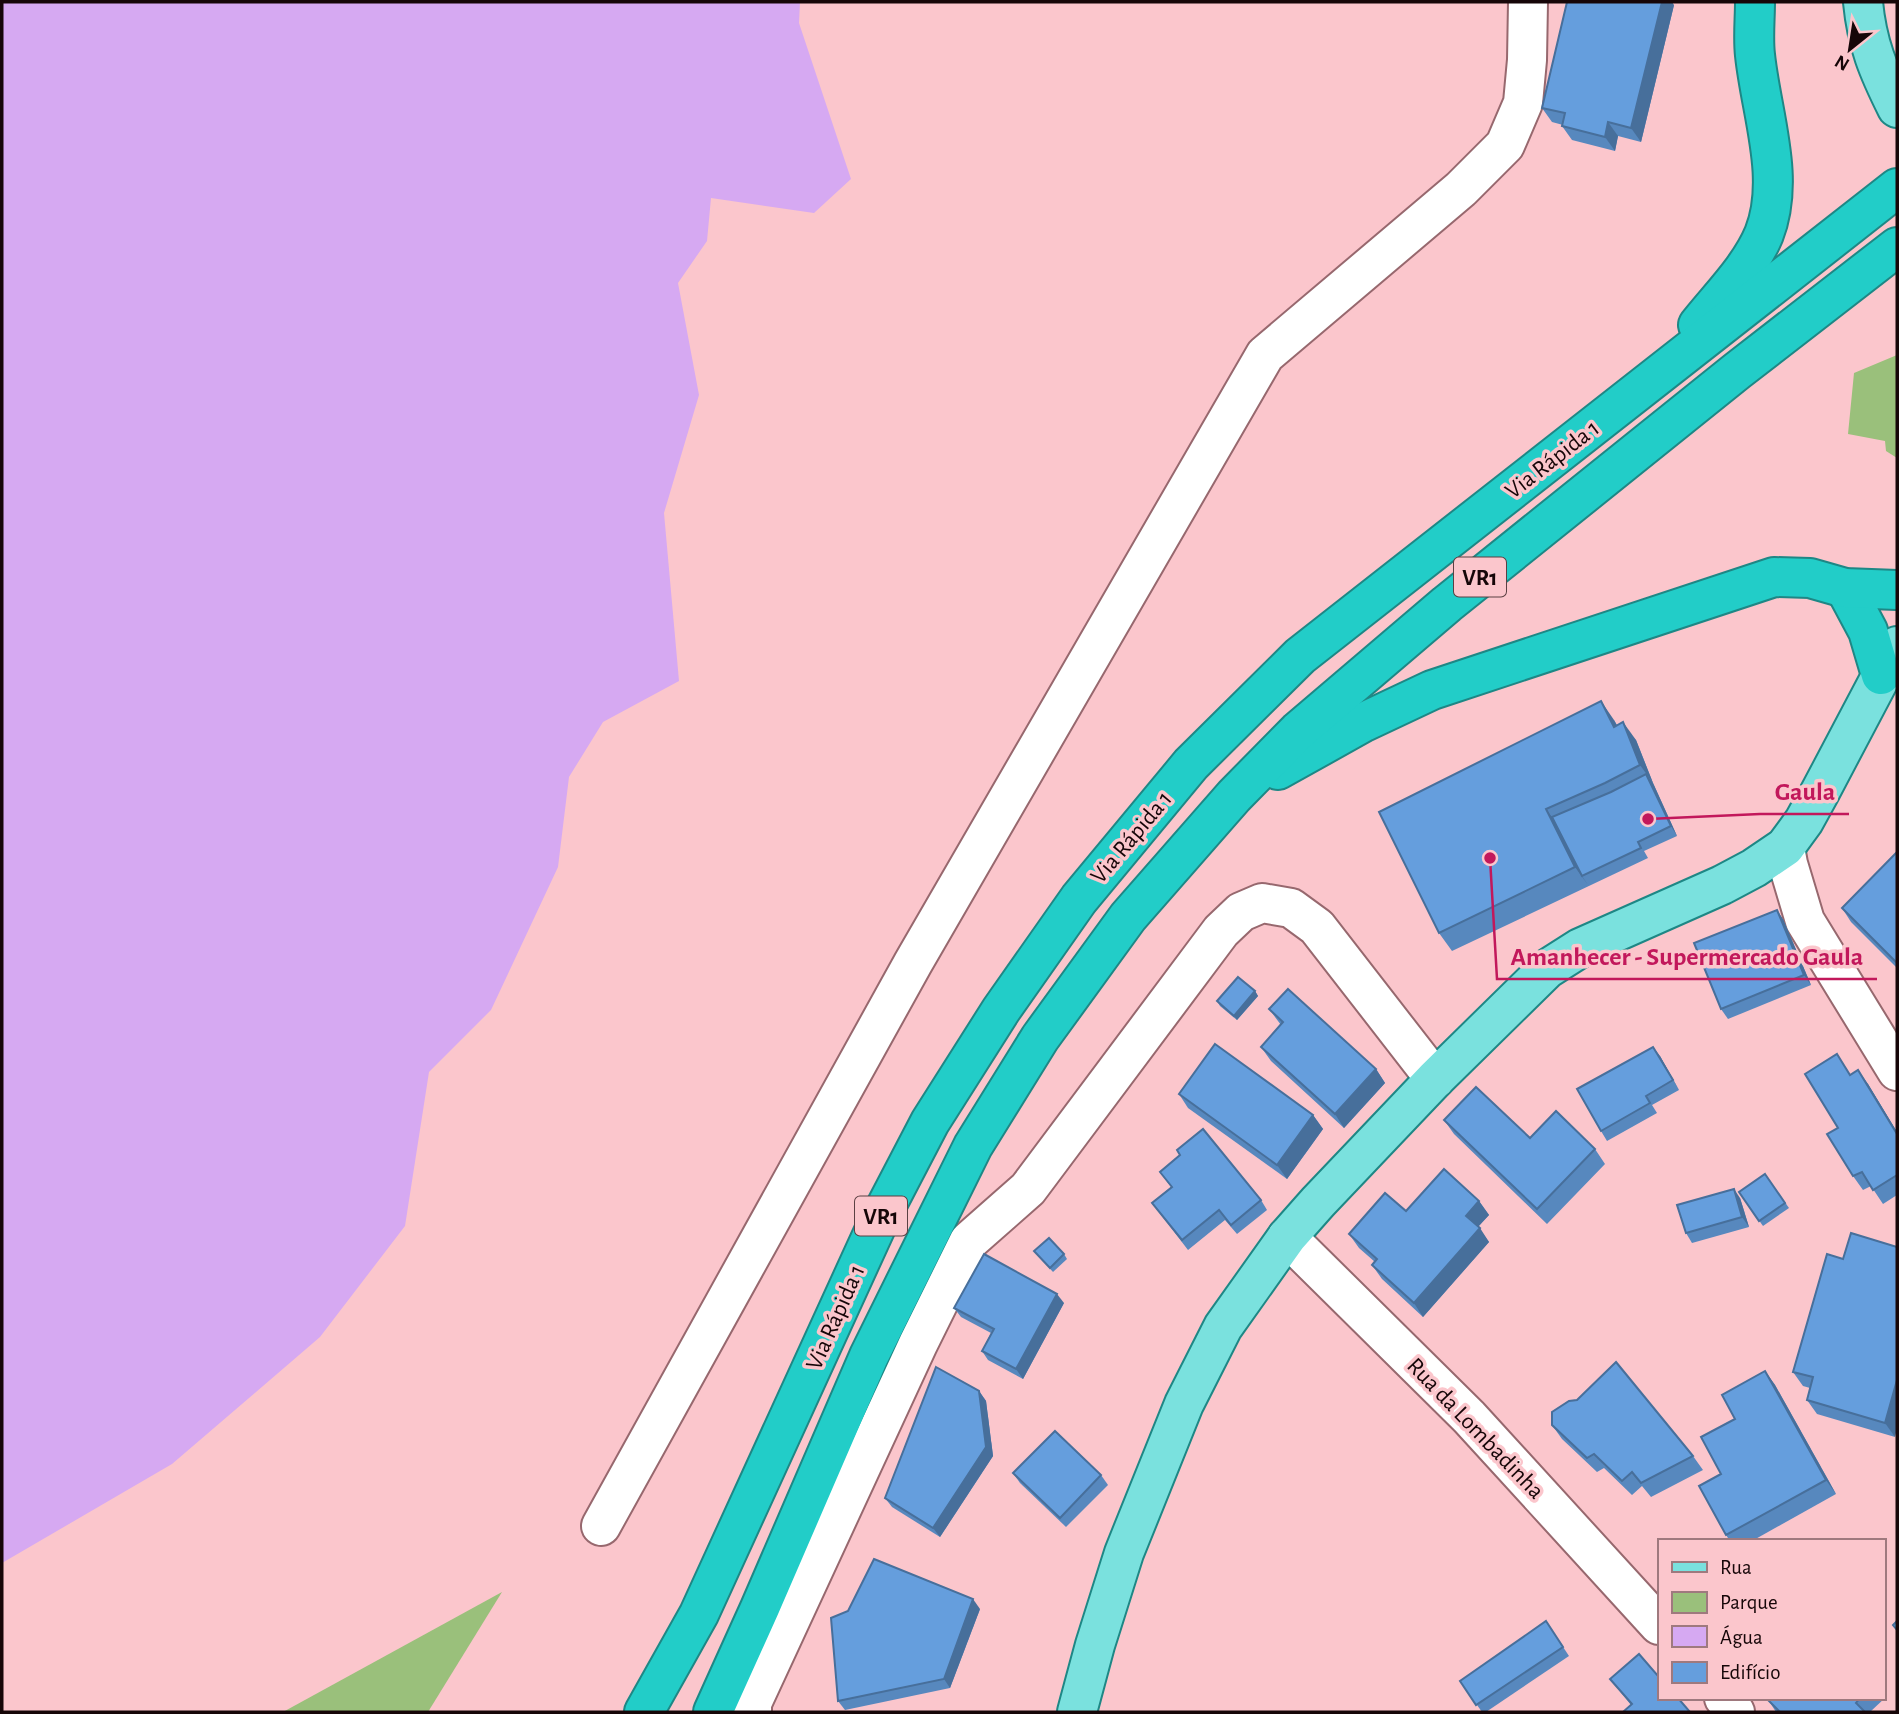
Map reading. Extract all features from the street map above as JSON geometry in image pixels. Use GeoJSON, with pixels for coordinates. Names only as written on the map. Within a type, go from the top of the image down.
{"type":"FeatureCollection","features":[{"type":"Feature","properties":{"kind":"highway"},"geometry":{"type":"LineString","coordinates":[[1657,377],[1744,268],[1763,235],[1771,211],[1774,186],[1755,53],[1755,2]]}},
{"type":"Feature","properties":{"kind":"highway","name":"Via Rápida 1"},"geometry":{"type":"LineString","coordinates":[[644,1712],[699,1614],[881,1216],[930,1122],[1001,1010],[1079,899],[1191,764],[1300,656],[1897,188]]}},
{"type":"Feature","properties":{"kind":"highway","name":"Via Rápida 1"},"geometry":{"type":"LineString","coordinates":[[713,1712],[761,1608],[869,1356],[973,1146],[1040,1038],[1128,917],[1234,796],[1298,731],[1447,604],[1737,371],[1897,247]]}},
{"type":"Feature","properties":{"kind":"highway"},"geometry":{"type":"LineString","coordinates":[[1234,796],[1364,722],[1432,690],[1774,577],[1810,578],[1845,588],[1897,590]]}},
{"type":"Feature","properties":{"kind":"highway"},"geometry":{"type":"LineString","coordinates":[[1845,588],[1868,631],[1889,660]]}},
{"type":"Feature","properties":{"kind":"main road"},"geometry":{"type":"LineString","coordinates":[[1863,2],[1873,57],[1890,94]]}},
{"type":"Feature","properties":{"kind":"main road"},"geometry":{"type":"LineString","coordinates":[[1077,1712],[1124,1553],[1184,1404],[1223,1327],[1287,1237],[1436,1079],[1547,969],[1580,948],[1722,885],[1785,847],[1804,821],[1889,660]]}},
{"type":"Feature","properties":{"kind":"street"},"geometry":{"type":"LineString","coordinates":[[601,1526],[913,963],[1265,355],[1461,189],[1506,145],[1523,103],[1528,2]]}},
{"type":"Feature","properties":{"kind":"street"},"geometry":{"type":"LineString","coordinates":[[1785,847],[1805,921],[1897,1071]]}},
{"type":"Feature","properties":{"kind":"street"},"geometry":{"type":"LineString","coordinates":[[752,1712],[752,1703],[912,1356],[969,1241],[1028,1189],[1221,931],[1241,912],[1262,903],[1291,908],[1317,927],[1436,1079]]}},
{"type":"Feature","properties":{"kind":"street","name":"Rua da Lombadinha"},"geometry":{"type":"LineString","coordinates":[[1287,1237],[1469,1417],[1658,1624]]}},
{"type":"Feature","properties":{"kind":"green space"},"geometry":{"type":"Polygon","coordinates":[[[1897,355],[1897,458],[1886,451],[1885,441],[1848,434],[1854,373],[1897,355]]]}},
{"type":"Feature","properties":{"kind":"green space"},"geometry":{"type":"Polygon","coordinates":[[[502,1592],[428,1712],[283,1712],[502,1592]]]}},
{"type":"Feature","properties":{"kind":"water"},"geometry":{"type":"Polygon","coordinates":[[[2,2],[800,2],[799,23],[851,179],[814,213],[711,198],[707,241],[678,283],[699,395],[664,513],[679,681],[603,722],[569,777],[558,867],[491,1010],[429,1072],[405,1226],[320,1337],[172,1464],[2,1563],[2,2]]]}},
{"type":"Feature","properties":{"kind":"building"},"geometry":{"type":"Polygon","coordinates":[[[1567,2],[1662,2],[1631,128],[1608,122],[1605,137],[1562,126],[1565,113],[1542,108],[1567,2]]]}},
{"type":"Feature","properties":{"kind":"building"},"geometry":{"type":"Polygon","coordinates":[[[1601,701],[1614,727],[1623,722],[1640,765],[1546,809],[1575,867],[1439,933],[1379,812],[1601,701]]]}},
{"type":"Feature","properties":{"kind":"building"},"geometry":{"type":"Polygon","coordinates":[[[1646,774],[1671,826],[1638,842],[1641,848],[1582,876],[1552,817],[1646,774]]]}},
{"type":"Feature","properties":{"kind":"building"},"geometry":{"type":"Polygon","coordinates":[[[1897,852],[1897,963],[1842,908],[1897,852]]]}},
{"type":"Feature","properties":{"kind":"building"},"geometry":{"type":"Polygon","coordinates":[[[1777,910],[1804,975],[1721,1009],[1694,943],[1777,910]]]}},
{"type":"Feature","properties":{"kind":"building"},"geometry":{"type":"Polygon","coordinates":[[[1238,977],[1255,991],[1234,1016],[1217,1001],[1238,977]]]}},
{"type":"Feature","properties":{"kind":"building"},"geometry":{"type":"Polygon","coordinates":[[[1288,989],[1376,1069],[1335,1114],[1261,1047],[1283,1022],[1269,1009],[1288,989]]]}},
{"type":"Feature","properties":{"kind":"building"},"geometry":{"type":"Polygon","coordinates":[[[1215,1044],[1313,1115],[1277,1165],[1179,1094],[1215,1044]]]}},
{"type":"Feature","properties":{"kind":"building"},"geometry":{"type":"Polygon","coordinates":[[[1653,1047],[1673,1080],[1646,1096],[1650,1103],[1601,1131],[1577,1089],[1653,1047]]]}},
{"type":"Feature","properties":{"kind":"building"},"geometry":{"type":"Polygon","coordinates":[[[1837,1054],[1850,1075],[1858,1070],[1897,1134],[1897,1175],[1873,1190],[1862,1172],[1853,1176],[1827,1134],[1838,1128],[1805,1074],[1837,1054]]]}},
{"type":"Feature","properties":{"kind":"building"},"geometry":{"type":"Polygon","coordinates":[[[1476,1087],[1530,1138],[1556,1111],[1595,1149],[1537,1209],[1444,1120],[1476,1087]]]}},
{"type":"Feature","properties":{"kind":"building"},"geometry":{"type":"Polygon","coordinates":[[[1203,1129],[1261,1200],[1231,1225],[1219,1210],[1182,1240],[1152,1203],[1172,1187],[1160,1172],[1180,1155],[1177,1150],[1203,1129]]]}},
{"type":"Feature","properties":{"kind":"building"},"geometry":{"type":"Polygon","coordinates":[[[1444,1169],[1479,1201],[1466,1216],[1480,1228],[1414,1303],[1372,1265],[1377,1259],[1349,1234],[1385,1193],[1406,1211],[1444,1169]]]}},
{"type":"Feature","properties":{"kind":"building"},"geometry":{"type":"Polygon","coordinates":[[[1765,1174],[1785,1203],[1759,1221],[1739,1192],[1765,1174]]]}},
{"type":"Feature","properties":{"kind":"building"},"geometry":{"type":"Polygon","coordinates":[[[1734,1189],[1742,1217],[1686,1233],[1677,1205],[1734,1189]]]}},
{"type":"Feature","properties":{"kind":"building"},"geometry":{"type":"Polygon","coordinates":[[[1851,1233],[1897,1247],[1897,1380],[1885,1423],[1807,1400],[1813,1377],[1793,1372],[1827,1254],[1843,1259],[1851,1233]]]}},
{"type":"Feature","properties":{"kind":"building"},"geometry":{"type":"Polygon","coordinates":[[[1049,1238],[1064,1254],[1050,1268],[1034,1251],[1049,1238]]]}},
{"type":"Feature","properties":{"kind":"building"},"geometry":{"type":"Polygon","coordinates":[[[984,1254],[1057,1294],[1016,1369],[982,1351],[994,1329],[954,1308],[984,1254]]]}},
{"type":"Feature","properties":{"kind":"building"},"geometry":{"type":"Polygon","coordinates":[[[1616,1362],[1693,1456],[1641,1483],[1632,1472],[1622,1481],[1594,1454],[1587,1458],[1552,1425],[1552,1412],[1569,1401],[1577,1400],[1616,1362]]]}},
{"type":"Feature","properties":{"kind":"building"},"geometry":{"type":"Polygon","coordinates":[[[936,1367],[979,1391],[986,1447],[933,1528],[885,1498],[936,1367]]]}},
{"type":"Feature","properties":{"kind":"building"},"geometry":{"type":"Polygon","coordinates":[[[1765,1371],[1826,1480],[1726,1535],[1699,1486],[1721,1474],[1701,1437],[1735,1419],[1722,1395],[1765,1371]]]}},
{"type":"Feature","properties":{"kind":"building"},"geometry":{"type":"Polygon","coordinates":[[[1055,1431],[1101,1475],[1060,1518],[1013,1473],[1055,1431]]]}},
{"type":"Feature","properties":{"kind":"building"},"geometry":{"type":"Polygon","coordinates":[[[874,1559],[973,1599],[944,1679],[838,1701],[831,1618],[848,1611],[874,1559]]]}},
{"type":"Feature","properties":{"kind":"building"},"geometry":{"type":"Polygon","coordinates":[[[1546,1621],[1563,1647],[1476,1705],[1460,1681],[1546,1621]]]}},
{"type":"Feature","properties":{"kind":"building"},"geometry":{"type":"Polygon","coordinates":[[[1639,1654],[1658,1676],[1658,1700],[1680,1700],[1690,1712],[1623,1712],[1632,1704],[1610,1679],[1639,1654]]]}},
{"type":"Feature","properties":{"kind":"building"},"geometry":{"type":"Polygon","coordinates":[[[1858,1700],[1856,1703],[1865,1712],[1780,1712],[1769,1701],[1858,1700]]]}},
{"type":"Feature","properties":{"kind":"place","name":"Gaula"},"geometry":{"type":"Point","coordinates":[1648,819]}},
{"type":"Feature","properties":{"kind":"place","name":"Amanhecer - Supermercado Gaula"},"geometry":{"type":"Point","coordinates":[1490,858]}}]}
